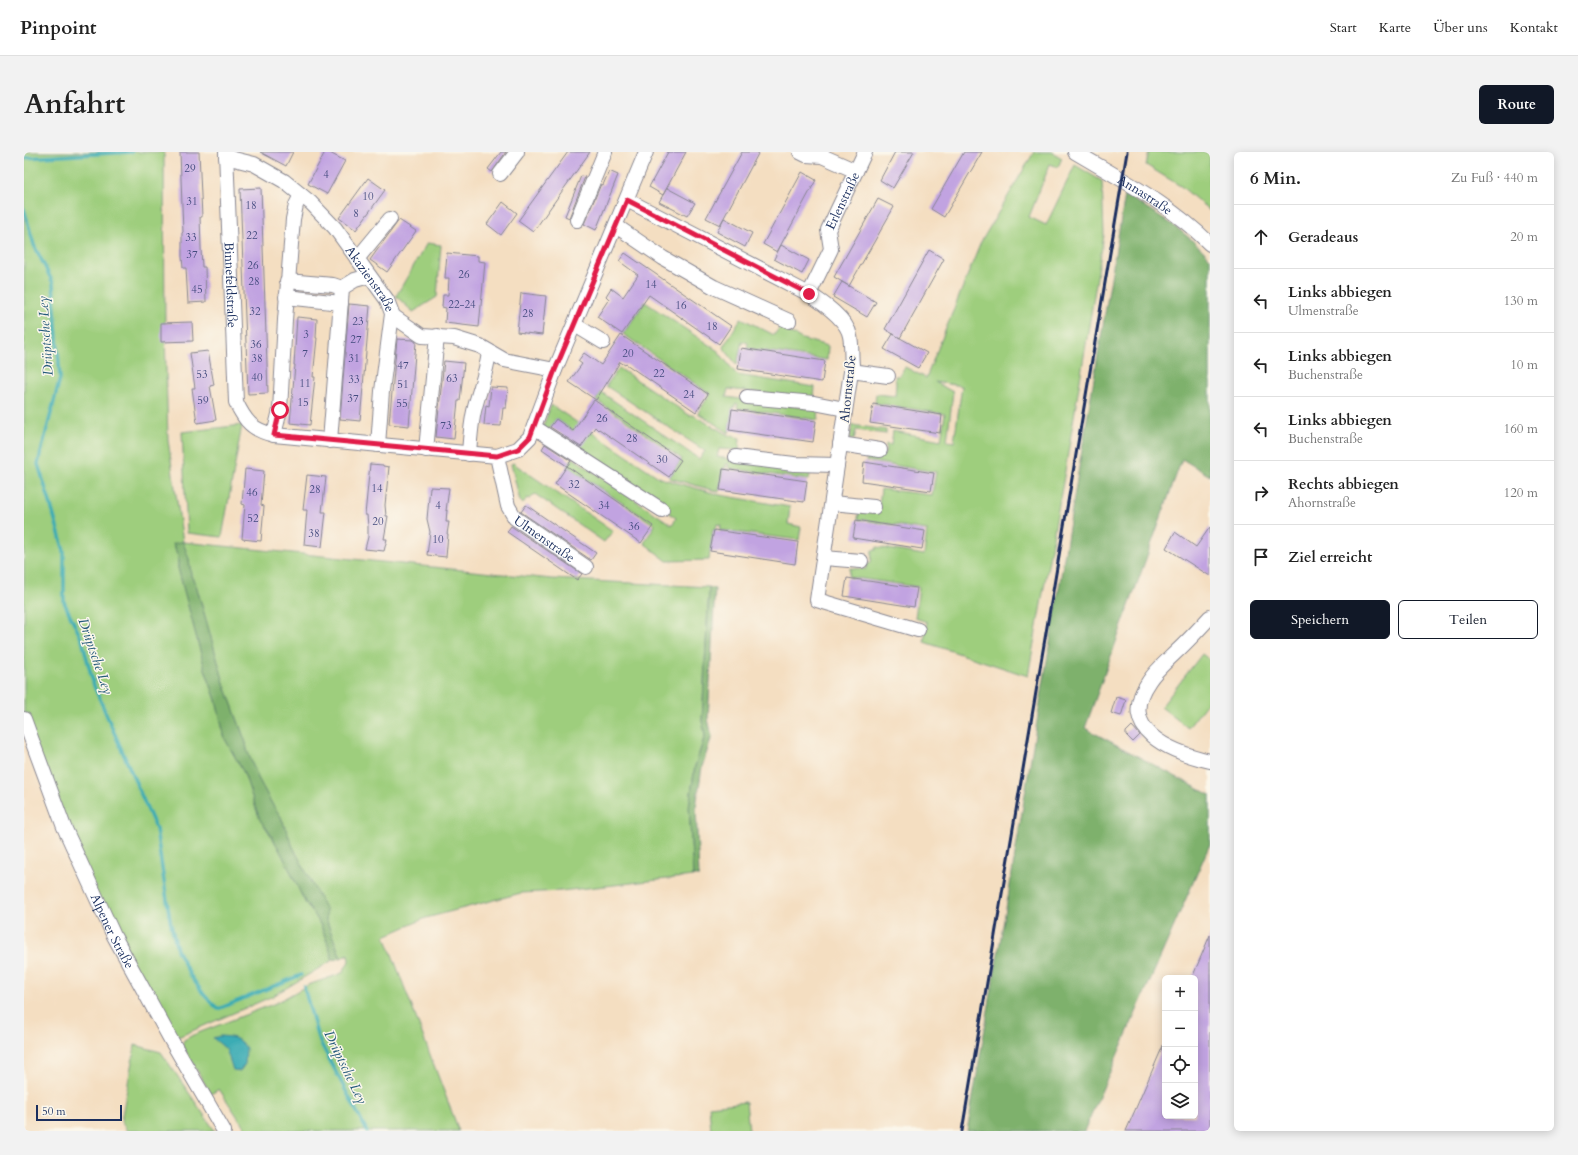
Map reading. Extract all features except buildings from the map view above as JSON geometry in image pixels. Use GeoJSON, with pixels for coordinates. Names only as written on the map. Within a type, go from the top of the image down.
{"type":"FeatureCollection","features":[{"type":"Feature","properties":{"kind":"street"},"geometry":{"type":"LineString","coordinates":[[500,174],[516,152]]}},
{"type":"Feature","properties":{"kind":"street"},"geometry":{"type":"LineString","coordinates":[[577,220],[605,152]]}},
{"type":"Feature","properties":{"kind":"street"},"geometry":{"type":"LineString","coordinates":[[301,195],[296,205],[293,219],[286,297],[280,410],[274,435],[497,456],[518,449],[530,437],[555,370],[646,152]]}},
{"type":"Feature","properties":{"kind":"street"},"geometry":{"type":"LineString","coordinates":[[800,152],[806,156],[822,156],[856,171]]}},
{"type":"Feature","properties":{"kind":"street","name":"Erlenstraße"},"geometry":{"type":"LineString","coordinates":[[809,294],[831,249],[828,230],[865,152]]}},
{"type":"Feature","properties":{"kind":"street","name":"Annastraße"},"geometry":{"type":"LineString","coordinates":[[1075,152],[1176,213],[1210,244]]}},
{"type":"Feature","properties":{"kind":"street","name":"Akazienstraße"},"geometry":{"type":"LineString","coordinates":[[226,154],[254,164],[284,181],[301,195],[336,228],[386,300],[393,316],[422,336],[454,338],[480,346],[504,360],[555,370]]}},
{"type":"Feature","properties":{"kind":"street","name":"Binnefeldstraße"},"geometry":{"type":"LineString","coordinates":[[226,154],[236,402],[243,416],[252,426],[261,432],[274,435]]}},
{"type":"Feature","properties":{"kind":"street","name":"Ahornstraße"},"geometry":{"type":"LineString","coordinates":[[627,200],[809,294],[823,303],[840,318],[850,335],[851,371],[817,600],[918,630]]}},
{"type":"Feature","properties":{"kind":"street"},"geometry":{"type":"LineString","coordinates":[[357,260],[390,219]]}},
{"type":"Feature","properties":{"kind":"street"},"geometry":{"type":"LineString","coordinates":[[616,226],[663,258],[714,287],[789,321]]}},
{"type":"Feature","properties":{"kind":"street"},"geometry":{"type":"LineString","coordinates":[[342,288],[355,280],[369,276]]}},
{"type":"Feature","properties":{"kind":"street"},"geometry":{"type":"LineString","coordinates":[[288,281],[333,285],[342,288]]}},
{"type":"Feature","properties":{"kind":"street"},"geometry":{"type":"LineString","coordinates":[[330,441],[342,288]]}},
{"type":"Feature","properties":{"kind":"street"},"geometry":{"type":"LineString","coordinates":[[286,297],[341,303]]}},
{"type":"Feature","properties":{"kind":"street"},"geometry":{"type":"LineString","coordinates":[[378,445],[382,391],[392,314]]}},
{"type":"Feature","properties":{"kind":"street"},"geometry":{"type":"LineString","coordinates":[[574,325],[603,342]]}},
{"type":"Feature","properties":{"kind":"street"},"geometry":{"type":"LineString","coordinates":[[426,450],[437,336]]}},
{"type":"Feature","properties":{"kind":"street"},"geometry":{"type":"LineString","coordinates":[[469,454],[475,408],[488,363],[489,352]]}},
{"type":"Feature","properties":{"kind":"street"},"geometry":{"type":"LineString","coordinates":[[851,371],[888,376]]}},
{"type":"Feature","properties":{"kind":"street"},"geometry":{"type":"LineString","coordinates":[[747,396],[814,403],[845,409]]}},
{"type":"Feature","properties":{"kind":"street"},"geometry":{"type":"LineString","coordinates":[[534,426],[662,510]]}},
{"type":"Feature","properties":{"kind":"street"},"geometry":{"type":"LineString","coordinates":[[840,444],[880,450]]}},
{"type":"Feature","properties":{"kind":"street","name":"Ulmenstraße"},"geometry":{"type":"LineString","coordinates":[[497,456],[508,506],[515,518],[586,567]]}},
{"type":"Feature","properties":{"kind":"street"},"geometry":{"type":"LineString","coordinates":[[736,456],[794,464],[837,465]]}},
{"type":"Feature","properties":{"kind":"street"},"geometry":{"type":"LineString","coordinates":[[832,503],[874,507]]}},
{"type":"Feature","properties":{"kind":"street"},"geometry":{"type":"LineString","coordinates":[[824,558],[861,561]]}},
{"type":"Feature","properties":{"kind":"street"},"geometry":{"type":"LineString","coordinates":[[1210,617],[1149,681],[1138,704],[1142,723],[1148,733],[1172,749],[1210,761]]}},
{"type":"Feature","properties":{"kind":"street","name":"Alpener Straße"},"geometry":{"type":"LineString","coordinates":[[24,719],[64,827],[114,936],[171,1040],[224,1131]]}},
{"type":"Feature","properties":{"kind":"green space"},"geometry":{"type":"Polygon","coordinates":[[[24,152],[164,152],[165,334],[168,440],[183,542],[552,579],[709,587],[702,721],[705,735],[695,766],[689,807],[693,876],[561,891],[521,893],[426,918],[385,936],[459,1131],[247,1131],[219,1089],[211,1094],[182,1045],[184,1040],[193,1035],[276,1003],[308,985],[340,974],[343,972],[349,961],[348,954],[341,958],[326,919],[325,910],[293,847],[281,817],[258,778],[224,683],[196,585],[191,576],[189,559],[173,544],[178,556],[178,568],[205,669],[216,700],[225,739],[244,773],[260,820],[277,846],[305,902],[319,922],[333,960],[273,996],[171,1040],[114,936],[24,719],[24,152]]]}},
{"type":"Feature","properties":{"kind":"green space"},"geometry":{"type":"Polygon","coordinates":[[[1034,152],[1052,152],[1062,158],[1058,167],[1050,164],[1029,217],[1046,225],[1075,165],[1102,181],[1104,235],[1065,471],[1028,676],[924,642],[927,622],[915,618],[919,587],[849,577],[850,568],[866,569],[867,564],[871,563],[872,550],[876,550],[877,547],[924,555],[927,530],[858,519],[859,510],[879,505],[881,489],[932,495],[936,472],[866,461],[868,454],[885,454],[886,444],[891,445],[893,431],[941,440],[945,414],[875,403],[876,394],[895,396],[895,376],[899,376],[905,367],[926,378],[981,242],[1034,152]],[[935,382],[953,392],[947,441],[954,442],[962,386],[935,382]]]}},
{"type":"Feature","properties":{"kind":"green space"},"geometry":{"type":"Polygon","coordinates":[[[1149,152],[1210,152],[1210,211],[1182,187],[1146,165],[1149,152]]]}},
{"type":"Feature","properties":{"kind":"green space"},"geometry":{"type":"Polygon","coordinates":[[[1125,195],[1181,231],[1210,258],[1210,476],[1182,459],[1085,728],[1210,795],[1210,844],[1084,1131],[967,1131],[1009,891],[1125,195]]]}},
{"type":"Feature","properties":{"kind":"green space"},"geometry":{"type":"Polygon","coordinates":[[[427,243],[441,245],[437,297],[413,312],[396,296],[427,243]]]}},
{"type":"Feature","properties":{"kind":"green space"},"geometry":{"type":"Polygon","coordinates":[[[645,302],[718,351],[737,375],[815,387],[814,399],[728,389],[726,397],[819,410],[818,420],[737,408],[738,404],[736,403],[732,409],[729,433],[698,413],[710,394],[623,334],[645,302]]]}},
{"type":"Feature","properties":{"kind":"green space"},"geometry":{"type":"Polygon","coordinates":[[[741,318],[774,335],[780,327],[802,339],[828,346],[827,360],[747,348],[748,343],[742,341],[737,365],[723,347],[741,318]]]}},
{"type":"Feature","properties":{"kind":"green space"},"geometry":{"type":"Polygon","coordinates":[[[619,368],[689,415],[693,415],[728,435],[740,438],[739,450],[719,449],[717,457],[799,469],[811,466],[809,480],[728,468],[729,464],[726,464],[726,468],[723,468],[719,492],[669,478],[682,459],[596,400],[601,392],[699,459],[705,451],[606,386],[619,368]]]}},
{"type":"Feature","properties":{"kind":"green space"},"geometry":{"type":"Polygon","coordinates":[[[551,405],[660,478],[720,495],[790,507],[788,524],[801,527],[799,540],[720,530],[721,525],[717,524],[716,529],[713,529],[709,560],[667,561],[644,543],[655,525],[567,466],[573,458],[672,525],[676,518],[580,448],[586,439],[556,419],[547,433],[542,429],[551,405]]]}},
{"type":"Feature","properties":{"kind":"green space"},"geometry":{"type":"Polygon","coordinates":[[[242,425],[222,537],[187,533],[182,432],[242,425]]]}},
{"type":"Feature","properties":{"kind":"green space"},"geometry":{"type":"Polygon","coordinates":[[[852,425],[886,430],[886,434],[856,430],[854,439],[850,439],[852,425]]]}},
{"type":"Feature","properties":{"kind":"green space"},"geometry":{"type":"Polygon","coordinates":[[[513,463],[613,531],[604,542],[535,494],[530,499],[527,498],[523,504],[520,501],[511,464],[513,463]]]}},
{"type":"Feature","properties":{"kind":"green space"},"geometry":{"type":"Polygon","coordinates":[[[183,542],[189,559],[191,576],[196,585],[224,683],[246,743],[247,750],[258,778],[281,817],[293,847],[326,910],[326,919],[341,958],[333,960],[319,922],[305,902],[277,846],[260,820],[244,773],[225,739],[216,700],[205,669],[178,568],[178,556],[173,544],[183,542]]]}},
{"type":"Feature","properties":{"kind":"green space"},"geometry":{"type":"Polygon","coordinates":[[[709,587],[715,589],[708,719],[712,736],[702,767],[696,807],[699,876],[693,876],[689,807],[695,766],[705,735],[702,721],[709,587]]]}},
{"type":"Feature","properties":{"kind":"green space"},"geometry":{"type":"Polygon","coordinates":[[[1202,654],[1210,660],[1210,699],[1188,728],[1161,707],[1202,654]]]}},
{"type":"Feature","properties":{"kind":"green space"},"geometry":{"type":"Polygon","coordinates":[[[135,1045],[161,1052],[215,1131],[127,1131],[121,1121],[135,1045]]]}},
{"type":"Feature","properties":{"kind":"green space"},"geometry":{"type":"Polygon","coordinates":[[[746,1102],[749,1131],[711,1131],[709,1106],[746,1102]]]}},
{"type":"Feature","properties":{"kind":"water"},"geometry":{"type":"Polygon","coordinates":[[[220,1036],[235,1038],[246,1048],[245,1064],[240,1071],[233,1070],[226,1049],[213,1038],[220,1036]]]}},
{"type":"Feature","properties":{"kind":"waterway"},"geometry":{"type":"LineString","coordinates":[[24,158],[132,152]]}},
{"type":"Feature","properties":{"kind":"waterway","name":"Drüptsche Ley"},"geometry":{"type":"LineString","coordinates":[[24,209],[34,245],[53,283],[60,378],[38,464],[64,551],[64,602],[82,640],[94,686],[156,829],[170,920],[177,950],[190,975],[205,996],[218,1009],[301,975]]}},
{"type":"Feature","properties":{"kind":"waterway","name":"Drüptsche Ley"},"geometry":{"type":"LineString","coordinates":[[304,987],[318,1038],[367,1131]]}},
{"type":"Feature","properties":{"kind":"railway"},"geometry":{"type":"LineString","coordinates":[[962,1131],[1127,152]]}},
{"type":"Feature","properties":{"kind":"route"},"geometry":{"type":"LineString","coordinates":[[280,410],[274,435],[497,456],[518,449],[530,437],[555,370],[627,200],[809,294]]}}]}
